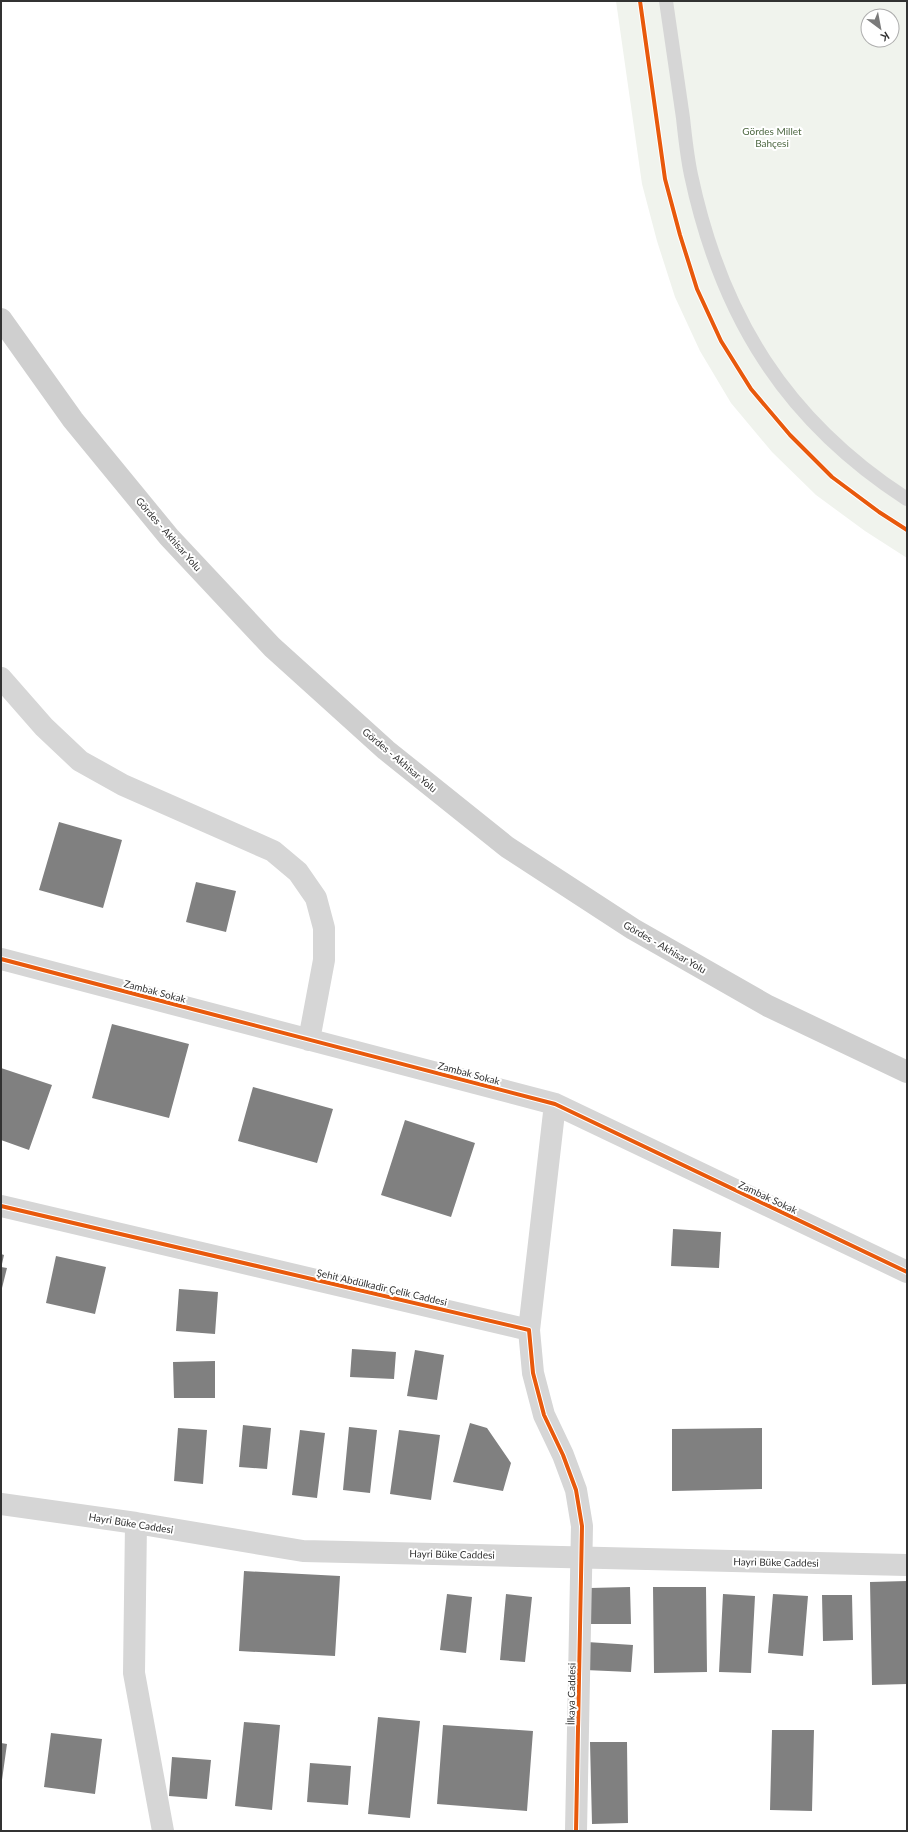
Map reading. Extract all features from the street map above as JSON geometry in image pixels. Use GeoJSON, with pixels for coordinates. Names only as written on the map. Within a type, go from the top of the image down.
{"type":"FeatureCollection","features":[{"type":"Feature","properties":{"kind":"main road","name":"Gördes - Akhisar Yolu"},"geometry":{"type":"LineString","coordinates":[[1,319],[73,420],[169,537],[272,647],[386,750],[507,847],[633,929],[768,1006],[907,1072]]}},
{"type":"Feature","properties":{"kind":"street"},"geometry":{"type":"LineString","coordinates":[[1,678],[44,727],[80,761],[123,785],[273,851],[298,872],[316,898],[324,928],[324,960],[309,1040]]}},
{"type":"Feature","properties":{"kind":"street","name":"Zambak Sokak"},"geometry":{"type":"LineString","coordinates":[[1,959],[555,1104],[907,1272]]}},
{"type":"Feature","properties":{"kind":"street"},"geometry":{"type":"LineString","coordinates":[[555,1104],[529,1330],[532,1373],[544,1415],[563,1454],[576,1490],[582,1526],[581,1558]]}},
{"type":"Feature","properties":{"kind":"street","name":"Şehit Abdülkadir Çelik Caddesi"},"geometry":{"type":"LineString","coordinates":[[1,1206],[529,1330]]}},
{"type":"Feature","properties":{"kind":"street","name":"Hayri Büke Caddesi"},"geometry":{"type":"LineString","coordinates":[[1,1504],[136,1523],[303,1551],[907,1565]]}},
{"type":"Feature","properties":{"kind":"street"},"geometry":{"type":"LineString","coordinates":[[136,1523],[134,1673],[163,1831]]}},
{"type":"Feature","properties":{"kind":"street","name":"İlkaya Caddesi"},"geometry":{"type":"LineString","coordinates":[[576,1831],[581,1558]]}},
{"type":"Feature","properties":{"kind":"lane"},"geometry":{"type":"LineString","coordinates":[[666,1],[690,174],[704,227],[721,279],[744,328],[772,374],[808,418],[849,457],[907,499]]}},
{"type":"Feature","properties":{"kind":"green space","name":"Gördes Millet Bahçesi"},"geometry":{"type":"Polygon","coordinates":[[[616,1],[907,1],[907,558],[865,531],[816,495],[772,452],[731,403],[700,351],[675,297],[657,241],[642,184],[616,1]]]}},
{"type":"Feature","properties":{"kind":"building"},"geometry":{"type":"Polygon","coordinates":[[[59,822],[122,840],[103,908],[39,890],[59,822]]]}},
{"type":"Feature","properties":{"kind":"building"},"geometry":{"type":"Polygon","coordinates":[[[196,882],[236,891],[226,932],[186,922],[196,882]]]}},
{"type":"Feature","properties":{"kind":"building"},"geometry":{"type":"Polygon","coordinates":[[[112,1024],[189,1044],[169,1118],[92,1098],[112,1024]]]}},
{"type":"Feature","properties":{"kind":"building"},"geometry":{"type":"Polygon","coordinates":[[[1,1068],[52,1085],[29,1150],[1,1140],[1,1068]]]}},
{"type":"Feature","properties":{"kind":"building"},"geometry":{"type":"Polygon","coordinates":[[[253,1087],[333,1109],[317,1163],[238,1141],[253,1087]]]}},
{"type":"Feature","properties":{"kind":"building"},"geometry":{"type":"Polygon","coordinates":[[[405,1120],[475,1143],[451,1217],[381,1195],[405,1120]]]}},
{"type":"Feature","properties":{"kind":"building"},"geometry":{"type":"Polygon","coordinates":[[[673,1229],[721,1232],[719,1268],[671,1266],[673,1229]]]}},
{"type":"Feature","properties":{"kind":"building"},"geometry":{"type":"Polygon","coordinates":[[[1,1254],[4,1255],[2,1264],[1,1264],[1,1254]]]}},
{"type":"Feature","properties":{"kind":"building"},"geometry":{"type":"Polygon","coordinates":[[[56,1256],[106,1267],[95,1314],[46,1303],[56,1256]]]}},
{"type":"Feature","properties":{"kind":"building"},"geometry":{"type":"Polygon","coordinates":[[[1,1267],[7,1268],[2,1288],[1,1288],[1,1267]]]}},
{"type":"Feature","properties":{"kind":"building"},"geometry":{"type":"Polygon","coordinates":[[[179,1289],[218,1292],[215,1334],[176,1331],[179,1289]]]}},
{"type":"Feature","properties":{"kind":"building"},"geometry":{"type":"Polygon","coordinates":[[[352,1349],[396,1352],[394,1379],[350,1377],[352,1349]]]}},
{"type":"Feature","properties":{"kind":"building"},"geometry":{"type":"Polygon","coordinates":[[[415,1350],[444,1355],[437,1400],[407,1396],[415,1350]]]}},
{"type":"Feature","properties":{"kind":"building"},"geometry":{"type":"Polygon","coordinates":[[[215,1361],[215,1398],[174,1398],[173,1362],[215,1361]]]}},
{"type":"Feature","properties":{"kind":"building"},"geometry":{"type":"Polygon","coordinates":[[[470,1423],[487,1428],[511,1463],[503,1491],[453,1482],[470,1423]]]}},
{"type":"Feature","properties":{"kind":"building"},"geometry":{"type":"Polygon","coordinates":[[[243,1425],[271,1428],[267,1469],[239,1467],[243,1425]]]}},
{"type":"Feature","properties":{"kind":"building"},"geometry":{"type":"Polygon","coordinates":[[[349,1427],[377,1430],[370,1493],[343,1490],[349,1427]]]}},
{"type":"Feature","properties":{"kind":"building"},"geometry":{"type":"Polygon","coordinates":[[[178,1428],[207,1430],[203,1484],[174,1481],[178,1428]]]}},
{"type":"Feature","properties":{"kind":"building"},"geometry":{"type":"Polygon","coordinates":[[[762,1428],[762,1489],[672,1491],[672,1429],[762,1428]]]}},
{"type":"Feature","properties":{"kind":"building"},"geometry":{"type":"Polygon","coordinates":[[[300,1430],[325,1433],[317,1498],[292,1495],[300,1430]]]}},
{"type":"Feature","properties":{"kind":"building"},"geometry":{"type":"Polygon","coordinates":[[[399,1430],[440,1435],[431,1500],[390,1494],[399,1430]]]}},
{"type":"Feature","properties":{"kind":"building"},"geometry":{"type":"Polygon","coordinates":[[[244,1571],[340,1576],[335,1656],[239,1651],[244,1571]]]}},
{"type":"Feature","properties":{"kind":"building"},"geometry":{"type":"Polygon","coordinates":[[[907,1581],[907,1684],[872,1685],[870,1582],[907,1581]]]}},
{"type":"Feature","properties":{"kind":"building"},"geometry":{"type":"Polygon","coordinates":[[[630,1587],[631,1624],[590,1624],[590,1588],[630,1587]]]}},
{"type":"Feature","properties":{"kind":"building"},"geometry":{"type":"Polygon","coordinates":[[[653,1587],[706,1587],[707,1672],[654,1673],[653,1587]]]}},
{"type":"Feature","properties":{"kind":"building"},"geometry":{"type":"Polygon","coordinates":[[[447,1594],[472,1597],[466,1653],[440,1650],[447,1594]]]}},
{"type":"Feature","properties":{"kind":"building"},"geometry":{"type":"Polygon","coordinates":[[[506,1594],[532,1597],[525,1662],[500,1660],[506,1594]]]}},
{"type":"Feature","properties":{"kind":"building"},"geometry":{"type":"Polygon","coordinates":[[[723,1594],[755,1596],[751,1673],[719,1672],[723,1594]]]}},
{"type":"Feature","properties":{"kind":"building"},"geometry":{"type":"Polygon","coordinates":[[[773,1594],[808,1596],[803,1656],[768,1653],[773,1594]]]}},
{"type":"Feature","properties":{"kind":"building"},"geometry":{"type":"Polygon","coordinates":[[[822,1595],[852,1595],[853,1640],[823,1641],[822,1595]]]}},
{"type":"Feature","properties":{"kind":"building"},"geometry":{"type":"Polygon","coordinates":[[[587,1642],[633,1645],[631,1672],[585,1670],[587,1642]]]}},
{"type":"Feature","properties":{"kind":"building"},"geometry":{"type":"Polygon","coordinates":[[[378,1717],[420,1721],[410,1818],[368,1814],[378,1717]]]}},
{"type":"Feature","properties":{"kind":"building"},"geometry":{"type":"Polygon","coordinates":[[[244,1722],[280,1725],[272,1810],[235,1806],[244,1722]]]}},
{"type":"Feature","properties":{"kind":"building"},"geometry":{"type":"Polygon","coordinates":[[[443,1725],[533,1731],[527,1811],[437,1804],[443,1725]]]}},
{"type":"Feature","properties":{"kind":"building"},"geometry":{"type":"Polygon","coordinates":[[[772,1730],[814,1730],[812,1811],[770,1810],[772,1730]]]}},
{"type":"Feature","properties":{"kind":"building"},"geometry":{"type":"Polygon","coordinates":[[[51,1733],[102,1739],[95,1794],[44,1787],[51,1733]]]}},
{"type":"Feature","properties":{"kind":"building"},"geometry":{"type":"Polygon","coordinates":[[[590,1742],[627,1742],[628,1823],[592,1824],[590,1742]]]}},
{"type":"Feature","properties":{"kind":"building"},"geometry":{"type":"Polygon","coordinates":[[[1,1743],[7,1744],[2,1780],[1,1780],[1,1743]]]}},
{"type":"Feature","properties":{"kind":"building"},"geometry":{"type":"Polygon","coordinates":[[[172,1757],[211,1760],[207,1799],[169,1796],[172,1757]]]}},
{"type":"Feature","properties":{"kind":"building"},"geometry":{"type":"Polygon","coordinates":[[[310,1763],[351,1766],[348,1805],[307,1802],[310,1763]]]}},
{"type":"Feature","properties":{"kind":"cycle path"},"geometry":{"type":"LineString","coordinates":[[640,1],[665,179],[680,235],[697,289],[721,341],[751,389],[790,435],[832,477],[879,512],[907,530]]}},
{"type":"Feature","properties":{"kind":"cycle path"},"geometry":{"type":"LineString","coordinates":[[1,959],[555,1104],[907,1272]]}},
{"type":"Feature","properties":{"kind":"cycle path"},"geometry":{"type":"LineString","coordinates":[[1,1206],[529,1330],[533,1373],[544,1415],[563,1455],[576,1490],[582,1526],[576,1831]]}}]}
